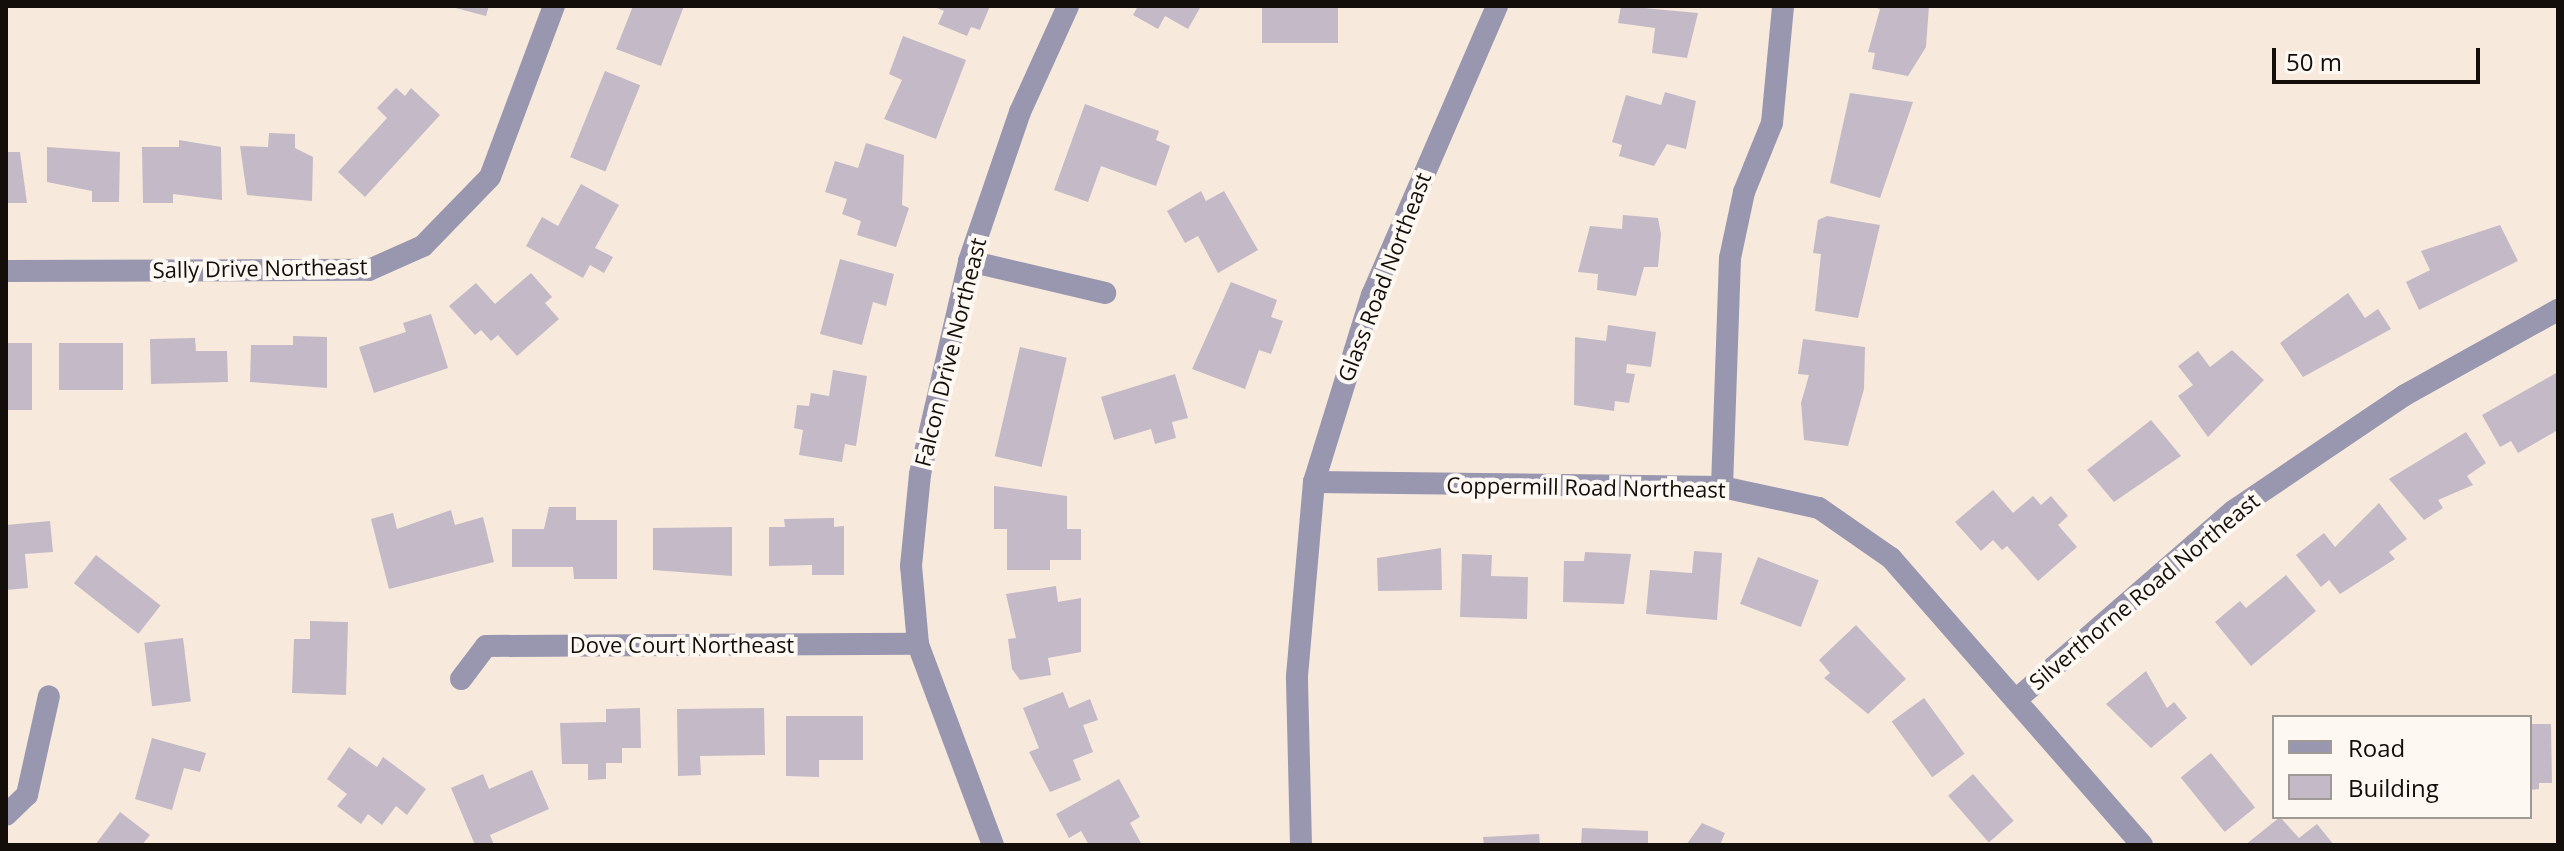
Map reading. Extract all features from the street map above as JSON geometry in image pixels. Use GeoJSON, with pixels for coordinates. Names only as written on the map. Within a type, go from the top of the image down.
{"type":"FeatureCollection","features":[{"type":"Feature","properties":{"kind":"street","name":"Sally Drive Northeast"},"geometry":{"type":"LineString","coordinates":[[6,271],[369,270],[423,246],[463,214],[490,177],[554,6]]}},
{"type":"Feature","properties":{"kind":"street","name":"Falcon Drive Northeast"},"geometry":{"type":"LineString","coordinates":[[993,845],[918,644],[911,566],[920,474],[969,261],[1020,112],[1068,6]]}},
{"type":"Feature","properties":{"kind":"street","name":"Glass Road Northeast"},"geometry":{"type":"LineString","coordinates":[[1301,845],[1297,676],[1314,482],[1372,295],[1497,6]]}},
{"type":"Feature","properties":{"kind":"street"},"geometry":{"type":"LineString","coordinates":[[1722,487],[1730,258],[1744,192],[1772,123],[1779,7]]}},
{"type":"Feature","properties":{"kind":"street"},"geometry":{"type":"LineString","coordinates":[[969,261],[1105,293]]}},
{"type":"Feature","properties":{"kind":"street","name":"Silverthorne Road Northeast"},"geometry":{"type":"LineString","coordinates":[[2018,698],[2233,511],[2405,395],[2558,310]]}},
{"type":"Feature","properties":{"kind":"street","name":"Coppermill Road Northeast"},"geometry":{"type":"LineString","coordinates":[[1314,482],[1722,487],[1819,508],[1891,558],[2018,698],[2142,845]]}},
{"type":"Feature","properties":{"kind":"street","name":"Dove Court Northeast"},"geometry":{"type":"LineString","coordinates":[[461,679],[486,646],[918,644]]}},
{"type":"Feature","properties":{"kind":"street"},"geometry":{"type":"LineString","coordinates":[[6,815],[27,795],[49,696]]}},
{"type":"Feature","properties":{"kind":"building"},"geometry":{"type":"Polygon","coordinates":[[[448,6],[489,6],[486,16],[448,6]]]}},
{"type":"Feature","properties":{"kind":"building"},"geometry":{"type":"Polygon","coordinates":[[[633,6],[684,6],[661,66],[616,49],[633,6]]]}},
{"type":"Feature","properties":{"kind":"building"},"geometry":{"type":"Polygon","coordinates":[[[932,6],[990,6],[980,30],[971,27],[967,36],[938,24],[944,11],[932,6]]]}},
{"type":"Feature","properties":{"kind":"building"},"geometry":{"type":"Polygon","coordinates":[[[1138,6],[1201,6],[1188,29],[1165,16],[1158,29],[1133,15],[1138,6]]]}},
{"type":"Feature","properties":{"kind":"building"},"geometry":{"type":"Polygon","coordinates":[[[1262,6],[1338,6],[1338,43],[1262,43],[1262,6]]]}},
{"type":"Feature","properties":{"kind":"building"},"geometry":{"type":"Polygon","coordinates":[[[1621,6],[1698,13],[1687,58],[1652,53],[1655,28],[1618,23],[1621,6]]]}},
{"type":"Feature","properties":{"kind":"building"},"geometry":{"type":"Polygon","coordinates":[[[1871,6],[1929,6],[1926,47],[1908,76],[1872,69],[1875,53],[1868,52],[1880,9],[1871,6]]]}},
{"type":"Feature","properties":{"kind":"building"},"geometry":{"type":"Polygon","coordinates":[[[903,36],[966,60],[936,139],[884,119],[902,80],[889,74],[903,36]]]}},
{"type":"Feature","properties":{"kind":"building"},"geometry":{"type":"Polygon","coordinates":[[[605,71],[640,85],[605,171],[570,157],[605,71]]]}},
{"type":"Feature","properties":{"kind":"building"},"geometry":{"type":"Polygon","coordinates":[[[396,88],[405,96],[411,88],[440,115],[365,197],[338,172],[387,118],[377,108],[396,88]]]}},
{"type":"Feature","properties":{"kind":"building"},"geometry":{"type":"Polygon","coordinates":[[[1665,92],[1696,101],[1686,149],[1667,144],[1654,166],[1619,156],[1622,145],[1612,142],[1626,95],[1661,105],[1665,92]]]}},
{"type":"Feature","properties":{"kind":"building"},"geometry":{"type":"Polygon","coordinates":[[[1850,93],[1913,102],[1880,198],[1830,183],[1850,93]]]}},
{"type":"Feature","properties":{"kind":"building"},"geometry":{"type":"Polygon","coordinates":[[[1085,104],[1159,131],[1156,140],[1170,146],[1156,186],[1101,166],[1088,202],[1054,190],[1085,104]]]}},
{"type":"Feature","properties":{"kind":"building"},"geometry":{"type":"Polygon","coordinates":[[[269,133],[295,134],[295,148],[313,157],[312,201],[247,195],[240,146],[268,147],[269,133]]]}},
{"type":"Feature","properties":{"kind":"building"},"geometry":{"type":"Polygon","coordinates":[[[179,140],[221,147],[222,200],[173,194],[173,203],[143,203],[142,147],[179,147],[179,140]]]}},
{"type":"Feature","properties":{"kind":"building"},"geometry":{"type":"Polygon","coordinates":[[[866,143],[904,155],[902,205],[909,208],[896,247],[857,235],[861,221],[842,214],[847,199],[825,192],[835,161],[858,168],[866,143]]]}},
{"type":"Feature","properties":{"kind":"building"},"geometry":{"type":"Polygon","coordinates":[[[47,147],[120,152],[119,202],[92,202],[92,191],[47,182],[47,147]]]}},
{"type":"Feature","properties":{"kind":"building"},"geometry":{"type":"Polygon","coordinates":[[[6,152],[20,152],[27,203],[6,203],[6,152]]]}},
{"type":"Feature","properties":{"kind":"building"},"geometry":{"type":"Polygon","coordinates":[[[581,184],[619,205],[595,248],[613,257],[604,273],[590,265],[583,278],[526,246],[542,217],[558,226],[581,184]]]}},
{"type":"Feature","properties":{"kind":"building"},"geometry":{"type":"Polygon","coordinates":[[[1201,191],[1206,201],[1224,191],[1258,250],[1218,273],[1198,236],[1185,243],[1167,211],[1201,191]]]}},
{"type":"Feature","properties":{"kind":"building"},"geometry":{"type":"Polygon","coordinates":[[[1623,215],[1658,218],[1661,234],[1658,267],[1644,267],[1636,296],[1597,290],[1598,274],[1578,272],[1590,226],[1622,229],[1623,215]]]}},
{"type":"Feature","properties":{"kind":"building"},"geometry":{"type":"Polygon","coordinates":[[[1827,216],[1880,225],[1858,318],[1815,311],[1821,254],[1813,253],[1818,220],[1827,216]]]}},
{"type":"Feature","properties":{"kind":"building"},"geometry":{"type":"Polygon","coordinates":[[[2500,225],[2518,261],[2419,310],[2406,282],[2430,270],[2421,251],[2500,225]]]}},
{"type":"Feature","properties":{"kind":"building"},"geometry":{"type":"Polygon","coordinates":[[[840,259],[894,274],[886,306],[873,302],[862,345],[820,334],[840,259]]]}},
{"type":"Feature","properties":{"kind":"building"},"geometry":{"type":"Polygon","coordinates":[[[531,273],[552,297],[545,303],[559,319],[517,356],[498,335],[491,341],[481,330],[475,335],[449,306],[476,283],[495,304],[531,273]]]}},
{"type":"Feature","properties":{"kind":"building"},"geometry":{"type":"Polygon","coordinates":[[[1231,282],[1277,300],[1271,317],[1283,321],[1271,354],[1259,350],[1245,389],[1192,369],[1231,282]]]}},
{"type":"Feature","properties":{"kind":"building"},"geometry":{"type":"Polygon","coordinates":[[[2348,293],[2365,318],[2378,309],[2391,329],[2303,377],[2280,343],[2348,293]]]}},
{"type":"Feature","properties":{"kind":"building"},"geometry":{"type":"Polygon","coordinates":[[[431,314],[448,368],[374,393],[359,347],[406,332],[403,323],[431,314]]]}},
{"type":"Feature","properties":{"kind":"building"},"geometry":{"type":"Polygon","coordinates":[[[1608,325],[1656,332],[1651,367],[1627,364],[1626,373],[1635,374],[1629,403],[1615,401],[1614,411],[1574,405],[1575,337],[1606,341],[1608,325]]]}},
{"type":"Feature","properties":{"kind":"building"},"geometry":{"type":"Polygon","coordinates":[[[293,336],[327,337],[327,388],[250,382],[251,345],[293,345],[293,336]]]}},
{"type":"Feature","properties":{"kind":"building"},"geometry":{"type":"Polygon","coordinates":[[[195,338],[196,351],[227,351],[228,382],[151,384],[150,339],[195,338]]]}},
{"type":"Feature","properties":{"kind":"building"},"geometry":{"type":"Polygon","coordinates":[[[1803,339],[1865,347],[1864,389],[1848,446],[1804,440],[1801,403],[1809,375],[1798,374],[1803,339]]]}},
{"type":"Feature","properties":{"kind":"building"},"geometry":{"type":"Polygon","coordinates":[[[6,343],[32,343],[32,410],[6,410],[6,343]]]}},
{"type":"Feature","properties":{"kind":"building"},"geometry":{"type":"Polygon","coordinates":[[[59,343],[123,343],[123,390],[59,390],[59,343]]]}},
{"type":"Feature","properties":{"kind":"building"},"geometry":{"type":"Polygon","coordinates":[[[1020,347],[1067,358],[1042,467],[995,456],[1020,347]]]}},
{"type":"Feature","properties":{"kind":"building"},"geometry":{"type":"Polygon","coordinates":[[[2232,350],[2264,380],[2208,437],[2178,396],[2193,385],[2178,366],[2198,351],[2210,367],[2232,350]]]}},
{"type":"Feature","properties":{"kind":"building"},"geometry":{"type":"Polygon","coordinates":[[[833,370],[867,376],[856,446],[845,444],[842,462],[799,455],[803,430],[794,428],[797,405],[809,406],[811,393],[829,396],[833,370]]]}},
{"type":"Feature","properties":{"kind":"building"},"geometry":{"type":"Polygon","coordinates":[[[2558,372],[2558,430],[2518,453],[2511,441],[2500,447],[2482,415],[2558,372]]]}},
{"type":"Feature","properties":{"kind":"building"},"geometry":{"type":"Polygon","coordinates":[[[1175,374],[1188,418],[1172,422],[1176,438],[1155,444],[1151,429],[1114,440],[1101,397],[1175,374]]]}},
{"type":"Feature","properties":{"kind":"building"},"geometry":{"type":"Polygon","coordinates":[[[2151,420],[2181,456],[2114,502],[2087,470],[2151,420]]]}},
{"type":"Feature","properties":{"kind":"building"},"geometry":{"type":"Polygon","coordinates":[[[2466,432],[2486,463],[2467,476],[2473,485],[2438,500],[2443,508],[2424,520],[2389,479],[2466,432]]]}},
{"type":"Feature","properties":{"kind":"building"},"geometry":{"type":"Polygon","coordinates":[[[994,486],[1067,496],[1067,529],[1081,529],[1081,560],[1050,560],[1050,570],[1007,570],[1007,529],[994,529],[994,486]]]}},
{"type":"Feature","properties":{"kind":"building"},"geometry":{"type":"Polygon","coordinates":[[[1993,490],[2013,513],[2033,496],[2041,505],[2051,496],[2068,516],[2058,525],[2077,547],[2038,581],[2007,546],[2002,550],[1993,540],[1981,551],[1955,522],[1993,490]]]}},
{"type":"Feature","properties":{"kind":"building"},"geometry":{"type":"Polygon","coordinates":[[[2379,503],[2407,539],[2389,552],[2395,559],[2340,594],[2329,580],[2321,587],[2296,555],[2324,533],[2335,547],[2379,503]]]}},
{"type":"Feature","properties":{"kind":"building"},"geometry":{"type":"Polygon","coordinates":[[[549,507],[576,507],[576,520],[617,520],[617,579],[574,579],[573,567],[512,567],[512,529],[544,529],[549,507]]]}},
{"type":"Feature","properties":{"kind":"building"},"geometry":{"type":"Polygon","coordinates":[[[451,510],[455,525],[483,517],[494,562],[389,589],[371,519],[393,513],[397,529],[451,510]]]}},
{"type":"Feature","properties":{"kind":"building"},"geometry":{"type":"Polygon","coordinates":[[[834,518],[834,527],[844,526],[844,575],[812,575],[812,565],[769,566],[769,527],[785,527],[784,519],[834,518]]]}},
{"type":"Feature","properties":{"kind":"building"},"geometry":{"type":"Polygon","coordinates":[[[50,521],[53,552],[25,554],[28,588],[6,590],[6,525],[50,521]]]}},
{"type":"Feature","properties":{"kind":"building"},"geometry":{"type":"Polygon","coordinates":[[[732,527],[732,576],[653,570],[653,528],[732,527]]]}},
{"type":"Feature","properties":{"kind":"building"},"geometry":{"type":"Polygon","coordinates":[[[1441,548],[1442,590],[1378,591],[1377,558],[1441,548]]]}},
{"type":"Feature","properties":{"kind":"building"},"geometry":{"type":"Polygon","coordinates":[[[1694,551],[1722,553],[1717,620],[1646,614],[1650,570],[1692,573],[1694,551]]]}},
{"type":"Feature","properties":{"kind":"building"},"geometry":{"type":"Polygon","coordinates":[[[1585,552],[1631,554],[1624,604],[1563,602],[1564,561],[1584,561],[1585,552]]]}},
{"type":"Feature","properties":{"kind":"building"},"geometry":{"type":"Polygon","coordinates":[[[1462,554],[1492,555],[1491,576],[1528,577],[1527,619],[1460,617],[1462,554]]]}},
{"type":"Feature","properties":{"kind":"building"},"geometry":{"type":"Polygon","coordinates":[[[96,555],[161,605],[138,634],[74,583],[96,555]]]}},
{"type":"Feature","properties":{"kind":"building"},"geometry":{"type":"Polygon","coordinates":[[[1758,557],[1819,580],[1801,627],[1740,604],[1758,557]]]}},
{"type":"Feature","properties":{"kind":"building"},"geometry":{"type":"Polygon","coordinates":[[[2286,575],[2316,611],[2251,666],[2215,622],[2240,601],[2246,608],[2286,575]]]}},
{"type":"Feature","properties":{"kind":"building"},"geometry":{"type":"Polygon","coordinates":[[[1056,586],[1058,602],[1081,598],[1081,652],[1048,658],[1051,675],[1020,680],[1012,669],[1008,639],[1016,638],[1006,594],[1056,586]]]}},
{"type":"Feature","properties":{"kind":"building"},"geometry":{"type":"Polygon","coordinates":[[[310,621],[348,622],[346,695],[292,693],[294,639],[310,639],[310,621]]]}},
{"type":"Feature","properties":{"kind":"building"},"geometry":{"type":"Polygon","coordinates":[[[1856,625],[1906,679],[1868,714],[1824,678],[1830,673],[1819,660],[1856,625]]]}},
{"type":"Feature","properties":{"kind":"building"},"geometry":{"type":"Polygon","coordinates":[[[183,638],[191,702],[152,706],[144,643],[183,638]]]}},
{"type":"Feature","properties":{"kind":"building"},"geometry":{"type":"Polygon","coordinates":[[[2146,671],[2167,708],[2174,702],[2187,718],[2151,748],[2106,704],[2146,671]]]}},
{"type":"Feature","properties":{"kind":"building"},"geometry":{"type":"Polygon","coordinates":[[[1063,692],[1069,708],[1090,699],[1098,720],[1083,725],[1093,752],[1073,760],[1081,780],[1050,792],[1029,752],[1039,748],[1023,708],[1063,692]]]}},
{"type":"Feature","properties":{"kind":"building"},"geometry":{"type":"Polygon","coordinates":[[[1924,698],[1965,754],[1932,777],[1892,722],[1924,698]]]}},
{"type":"Feature","properties":{"kind":"building"},"geometry":{"type":"Polygon","coordinates":[[[640,708],[641,748],[622,748],[622,763],[606,763],[606,779],[588,780],[588,764],[562,764],[560,723],[606,722],[606,709],[640,708]]]}},
{"type":"Feature","properties":{"kind":"building"},"geometry":{"type":"Polygon","coordinates":[[[764,708],[765,755],[700,756],[701,775],[678,776],[677,709],[764,708]]]}},
{"type":"Feature","properties":{"kind":"building"},"geometry":{"type":"Polygon","coordinates":[[[786,716],[863,716],[863,760],[819,760],[819,777],[786,776],[786,716]]]}},
{"type":"Feature","properties":{"kind":"building"},"geometry":{"type":"Polygon","coordinates":[[[2532,724],[2551,724],[2552,783],[2539,783],[2539,789],[2532,790],[2532,724]]]}},
{"type":"Feature","properties":{"kind":"building"},"geometry":{"type":"Polygon","coordinates":[[[152,738],[206,753],[200,772],[184,768],[172,810],[135,799],[152,738]]]}},
{"type":"Feature","properties":{"kind":"building"},"geometry":{"type":"Polygon","coordinates":[[[349,747],[377,767],[383,757],[426,789],[407,815],[396,806],[382,825],[368,814],[361,824],[337,806],[347,794],[327,779],[349,747]]]}},
{"type":"Feature","properties":{"kind":"building"},"geometry":{"type":"Polygon","coordinates":[[[2211,753],[2255,807],[2225,832],[2181,778],[2211,753]]]}},
{"type":"Feature","properties":{"kind":"building"},"geometry":{"type":"Polygon","coordinates":[[[532,770],[549,809],[490,835],[494,845],[475,845],[451,788],[483,774],[489,789],[532,770]]]}},
{"type":"Feature","properties":{"kind":"building"},"geometry":{"type":"Polygon","coordinates":[[[1973,774],[2014,821],[1989,842],[1948,796],[1973,774]]]}},
{"type":"Feature","properties":{"kind":"building"},"geometry":{"type":"Polygon","coordinates":[[[1119,779],[1140,817],[1130,823],[1142,845],[1089,845],[1081,831],[1069,838],[1056,814],[1119,779]]]}},
{"type":"Feature","properties":{"kind":"building"},"geometry":{"type":"Polygon","coordinates":[[[120,812],[150,835],[142,845],[95,845],[120,812]]]}},
{"type":"Feature","properties":{"kind":"building"},"geometry":{"type":"Polygon","coordinates":[[[2278,819],[2282,819],[2299,838],[2317,824],[2334,845],[2245,845],[2278,819]]]}},
{"type":"Feature","properties":{"kind":"building"},"geometry":{"type":"Polygon","coordinates":[[[1702,823],[1725,833],[1720,845],[1686,845],[1702,823]]]}},
{"type":"Feature","properties":{"kind":"building"},"geometry":{"type":"Polygon","coordinates":[[[1582,828],[1648,831],[1648,845],[1581,845],[1582,828]]]}},
{"type":"Feature","properties":{"kind":"building"},"geometry":{"type":"Polygon","coordinates":[[[1539,834],[1540,845],[1484,845],[1483,837],[1539,834]]]}}]}
